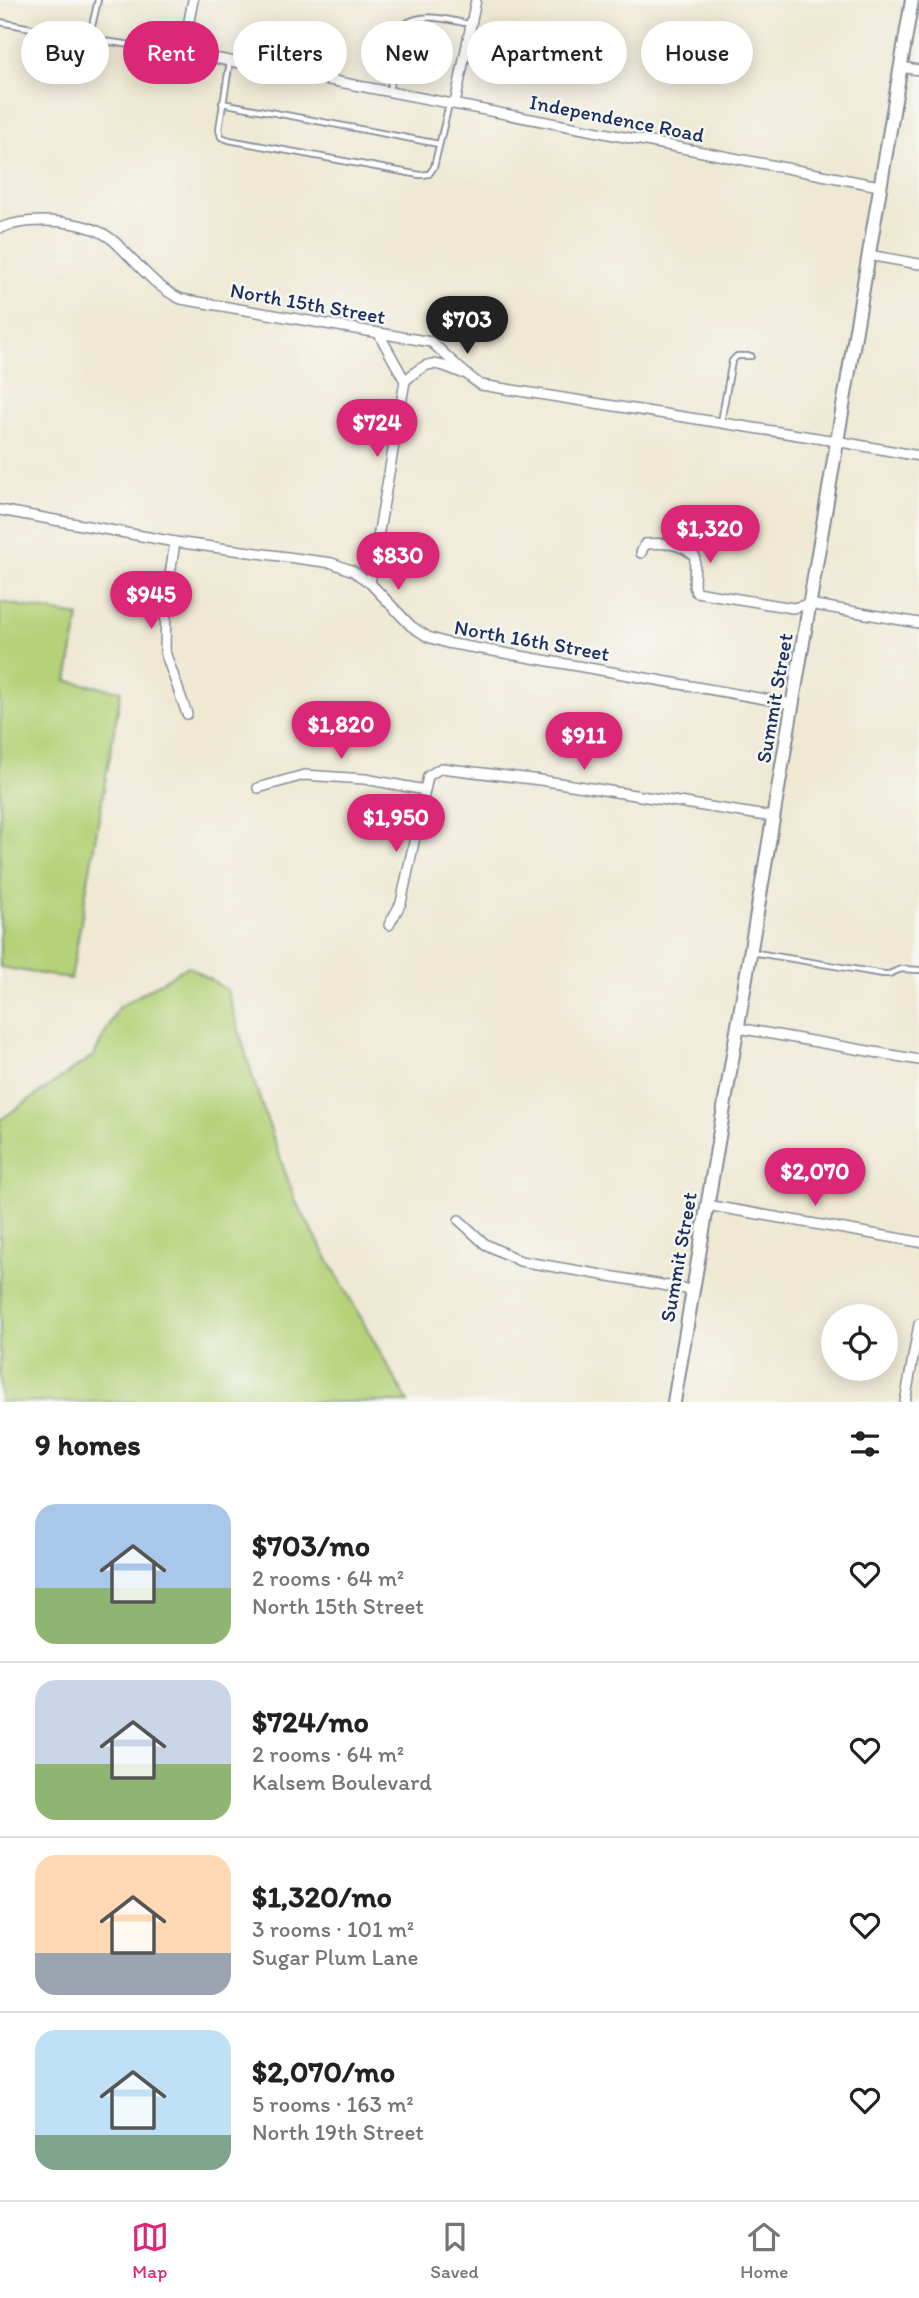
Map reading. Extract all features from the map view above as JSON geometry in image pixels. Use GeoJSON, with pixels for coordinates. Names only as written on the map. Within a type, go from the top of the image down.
{"type":"FeatureCollection","features":[{"type":"Feature","properties":{"kind":"main road","name":"Summit Street"},"geometry":{"type":"LineString","coordinates":[[674,1402],[912,0]]}},
{"type":"Feature","properties":{"kind":"street"},"geometry":{"type":"LineString","coordinates":[[189,21],[193,0]]}},
{"type":"Feature","properties":{"kind":"street"},"geometry":{"type":"LineString","coordinates":[[472,21],[476,0]]}},
{"type":"Feature","properties":{"kind":"street"},"geometry":{"type":"LineString","coordinates":[[452,104],[467,41]]}},
{"type":"Feature","properties":{"kind":"street","name":"Independence Road"},"geometry":{"type":"LineString","coordinates":[[219,59],[879,186]]}},
{"type":"Feature","properties":{"kind":"street"},"geometry":{"type":"LineString","coordinates":[[900,67],[919,70]]}},
{"type":"Feature","properties":{"kind":"street","name":"North 15th Street"},"geometry":{"type":"LineString","coordinates":[[0,228],[11,223],[37,221],[91,228],[113,240],[152,280],[168,293],[181,299],[431,342],[463,373],[481,385],[919,456]]}},
{"type":"Feature","properties":{"kind":"street"},"geometry":{"type":"LineString","coordinates":[[868,255],[919,264]]}},
{"type":"Feature","properties":{"kind":"street"},"geometry":{"type":"LineString","coordinates":[[379,334],[405,380]]}},
{"type":"Feature","properties":{"kind":"street"},"geometry":{"type":"LineString","coordinates":[[370,583],[405,380],[421,365],[436,362],[463,373]]}},
{"type":"Feature","properties":{"kind":"street","name":"North 16th Street"},"geometry":{"type":"LineString","coordinates":[[0,510],[175,542],[332,564],[353,571],[370,583],[411,626],[428,637],[447,643],[793,704]]}},
{"type":"Feature","properties":{"kind":"street"},"geometry":{"type":"LineString","coordinates":[[175,542],[166,601],[165,652],[187,715]]}},
{"type":"Feature","properties":{"kind":"street"},"geometry":{"type":"LineString","coordinates":[[641,553],[645,544],[659,543],[678,545],[689,550],[695,557],[696,592],[793,608],[809,604],[919,622]]}},
{"type":"Feature","properties":{"kind":"street"},"geometry":{"type":"LineString","coordinates":[[390,925],[401,903],[428,776],[441,768],[540,780],[773,817]]}},
{"type":"Feature","properties":{"kind":"street"},"geometry":{"type":"LineString","coordinates":[[258,788],[304,775],[365,779],[425,790]]}},
{"type":"Feature","properties":{"kind":"street"},"geometry":{"type":"LineString","coordinates":[[738,1028],[919,1060]]}},
{"type":"Feature","properties":{"kind":"street"},"geometry":{"type":"LineString","coordinates":[[706,1205],[919,1242]]}},
{"type":"Feature","properties":{"kind":"street"},"geometry":{"type":"LineString","coordinates":[[459,1220],[485,1244],[520,1261],[692,1290]]}},
{"type":"Feature","properties":{"kind":"street"},"geometry":{"type":"LineString","coordinates":[[907,1402],[919,1324]]}},
{"type":"Feature","properties":{"kind":"lane"},"geometry":{"type":"LineString","coordinates":[[93,21],[97,0]]}},
{"type":"Feature","properties":{"kind":"lane"},"geometry":{"type":"LineString","coordinates":[[389,91],[405,24],[413,18],[426,17],[467,23]]}},
{"type":"Feature","properties":{"kind":"lane"},"geometry":{"type":"LineString","coordinates":[[0,22],[21,26]]}},
{"type":"Feature","properties":{"kind":"lane"},"geometry":{"type":"LineString","coordinates":[[230,61],[219,129],[221,137],[229,140],[420,175],[429,174],[434,167],[452,104]]}},
{"type":"Feature","properties":{"kind":"lane"},"geometry":{"type":"LineString","coordinates":[[222,103],[439,144]]}},
{"type":"Feature","properties":{"kind":"lane"},"geometry":{"type":"LineString","coordinates":[[721,422],[732,361],[737,356],[751,356]]}},
{"type":"Feature","properties":{"kind":"lane"},"geometry":{"type":"LineString","coordinates":[[751,951],[883,974],[901,969],[919,970]]}},
{"type":"Feature","properties":{"kind":"green space"},"geometry":{"type":"Polygon","coordinates":[[[0,602],[79,616],[67,681],[121,691],[71,979],[0,967],[0,602]]]}},
{"type":"Feature","properties":{"kind":"green space"},"geometry":{"type":"Polygon","coordinates":[[[188,966],[227,990],[255,1085],[295,1200],[408,1402],[0,1402],[0,1120],[94,1055],[118,1008],[188,966]]]}}]}
